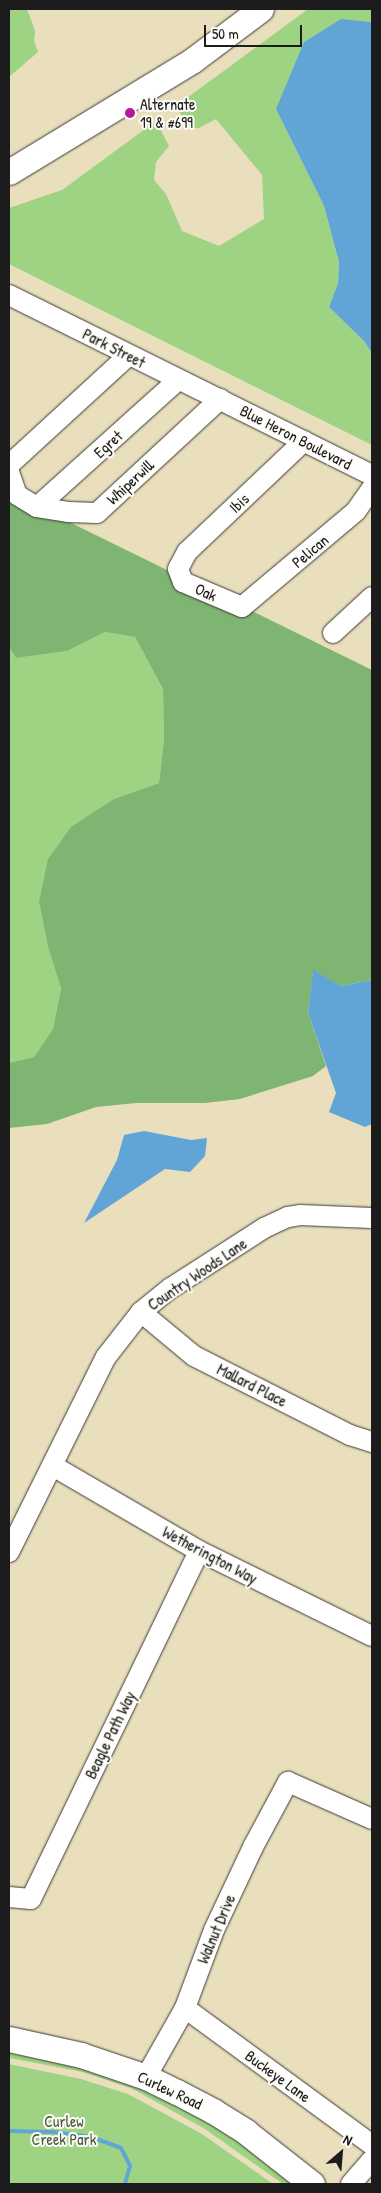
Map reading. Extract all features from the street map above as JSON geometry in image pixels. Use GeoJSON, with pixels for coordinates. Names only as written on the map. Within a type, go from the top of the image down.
{"type":"FeatureCollection","features":[{"type":"Feature","properties":{"kind":"main road"},"geometry":{"type":"LineString","coordinates":[[9,172],[193,60],[261,9]]}},
{"type":"Feature","properties":{"kind":"main road","name":"Curlew Road"},"geometry":{"type":"LineString","coordinates":[[9,2039],[81,2055],[146,2077],[214,2111],[279,2157],[312,2184]]}},
{"type":"Feature","properties":{"kind":"street","name":"Park Street"},"geometry":{"type":"LineString","coordinates":[[9,295],[128,356],[220,399]]}},
{"type":"Feature","properties":{"kind":"street"},"geometry":{"type":"LineString","coordinates":[[9,465],[128,356]]}},
{"type":"Feature","properties":{"kind":"street","name":"Egret"},"geometry":{"type":"LineString","coordinates":[[37,507],[178,380]]}},
{"type":"Feature","properties":{"kind":"street","name":"Blue Heron Boulevard"},"geometry":{"type":"LineString","coordinates":[[220,399],[372,476]]}},
{"type":"Feature","properties":{"kind":"street","name":"Whiperwill"},"geometry":{"type":"LineString","coordinates":[[9,472],[17,495],[37,507],[68,512],[96,513],[220,399]]}},
{"type":"Feature","properties":{"kind":"street","name":"Ibis"},"geometry":{"type":"LineString","coordinates":[[178,569],[187,552],[304,441]]}},
{"type":"Feature","properties":{"kind":"street","name":"Pelican"},"geometry":{"type":"LineString","coordinates":[[242,607],[356,511],[372,488]]}},
{"type":"Feature","properties":{"kind":"street","name":"Oak"},"geometry":{"type":"LineString","coordinates":[[178,569],[183,582],[242,607]]}},
{"type":"Feature","properties":{"kind":"street"},"geometry":{"type":"LineString","coordinates":[[333,633],[372,597]]}},
{"type":"Feature","properties":{"kind":"street","name":"Country Woods Lane"},"geometry":{"type":"LineString","coordinates":[[9,1552],[106,1356],[141,1312],[194,1273],[264,1228],[288,1217],[300,1215],[372,1218]]}},
{"type":"Feature","properties":{"kind":"street","name":"Mallard Place"},"geometry":{"type":"LineString","coordinates":[[141,1312],[194,1356],[350,1435],[372,1442]]}},
{"type":"Feature","properties":{"kind":"street","name":"Wetherington Way"},"geometry":{"type":"LineString","coordinates":[[53,1466],[198,1551],[372,1636]]}},
{"type":"Feature","properties":{"kind":"street","name":"Beagle Path Way"},"geometry":{"type":"LineString","coordinates":[[9,1898],[31,1900],[198,1551]]}},
{"type":"Feature","properties":{"kind":"street","name":"Walnut Drive"},"geometry":{"type":"LineString","coordinates":[[146,2077],[185,2008],[214,1930],[253,1848],[288,1782],[372,1819]]}},
{"type":"Feature","properties":{"kind":"street","name":"Buckeye Lane"},"geometry":{"type":"LineString","coordinates":[[185,2008],[372,2145]]}},
{"type":"Feature","properties":{"kind":"street"},"geometry":{"type":"LineString","coordinates":[[351,2184],[372,2160]]}},
{"type":"Feature","properties":{"kind":"green space"},"geometry":{"type":"Polygon","coordinates":[[[9,9],[27,9],[35,31],[34,41],[38,52],[9,77],[9,9]]]}},
{"type":"Feature","properties":{"kind":"green space"},"geometry":{"type":"Polygon","coordinates":[[[308,9],[372,9],[372,22],[341,20],[276,109],[324,206],[339,262],[338,283],[329,307],[364,341],[372,353],[372,445],[9,264],[9,208],[62,190],[156,121],[169,146],[156,162],[154,180],[166,194],[182,231],[219,246],[264,219],[262,175],[216,119],[199,128],[189,128],[176,106],[308,9]]]}},
{"type":"Feature","properties":{"kind":"green space"},"geometry":{"type":"Polygon","coordinates":[[[9,493],[35,517],[38,515],[63,519],[169,571],[168,573],[237,613],[240,617],[245,616],[250,610],[372,670],[372,980],[341,986],[313,971],[308,1013],[326,1066],[313,1076],[240,1099],[205,1103],[136,1103],[96,1107],[47,1124],[9,1128],[9,1063],[34,1057],[53,1029],[61,988],[48,947],[39,902],[48,859],[71,827],[114,799],[159,783],[164,740],[163,689],[135,637],[105,632],[67,651],[16,658],[9,647],[9,493]]]}},
{"type":"Feature","properties":{"kind":"green space"},"geometry":{"type":"Polygon","coordinates":[[[105,632],[135,637],[163,689],[164,740],[159,783],[114,799],[39,902],[48,947],[61,987],[53,1029],[34,1057],[9,1063],[9,647],[16,658],[67,651],[105,632]]]}},
{"type":"Feature","properties":{"kind":"green space"},"geometry":{"type":"Polygon","coordinates":[[[9,2047],[97,2066],[210,2118],[300,2184],[283,2184],[205,2129],[131,2088],[83,2072],[9,2058],[9,2047]]]}},
{"type":"Feature","properties":{"kind":"green space","name":"Curlew Creek Park"},"geometry":{"type":"Polygon","coordinates":[[[9,2064],[81,2079],[128,2094],[202,2134],[273,2184],[9,2184],[9,2064]]]}},
{"type":"Feature","properties":{"kind":"water"},"geometry":{"type":"Polygon","coordinates":[[[341,19],[372,22],[372,353],[364,341],[329,307],[338,283],[339,262],[324,206],[276,109],[304,42],[341,19]]]}},
{"type":"Feature","properties":{"kind":"water"},"geometry":{"type":"Polygon","coordinates":[[[313,970],[341,986],[372,980],[372,1124],[365,1127],[329,1112],[336,1093],[308,1013],[313,970]]]}},
{"type":"Feature","properties":{"kind":"water"},"geometry":{"type":"Polygon","coordinates":[[[144,1131],[191,1140],[207,1138],[205,1156],[190,1172],[165,1169],[84,1223],[117,1160],[124,1135],[144,1131]]]}},
{"type":"Feature","properties":{"kind":"waterway"},"geometry":{"type":"LineString","coordinates":[[9,2131],[53,2132],[91,2137],[121,2148],[130,2166],[125,2184]]}},
{"type":"Feature","properties":{"kind":"place","name":"Alternate 19 & #699"},"geometry":{"type":"Point","coordinates":[130,113]}}]}
